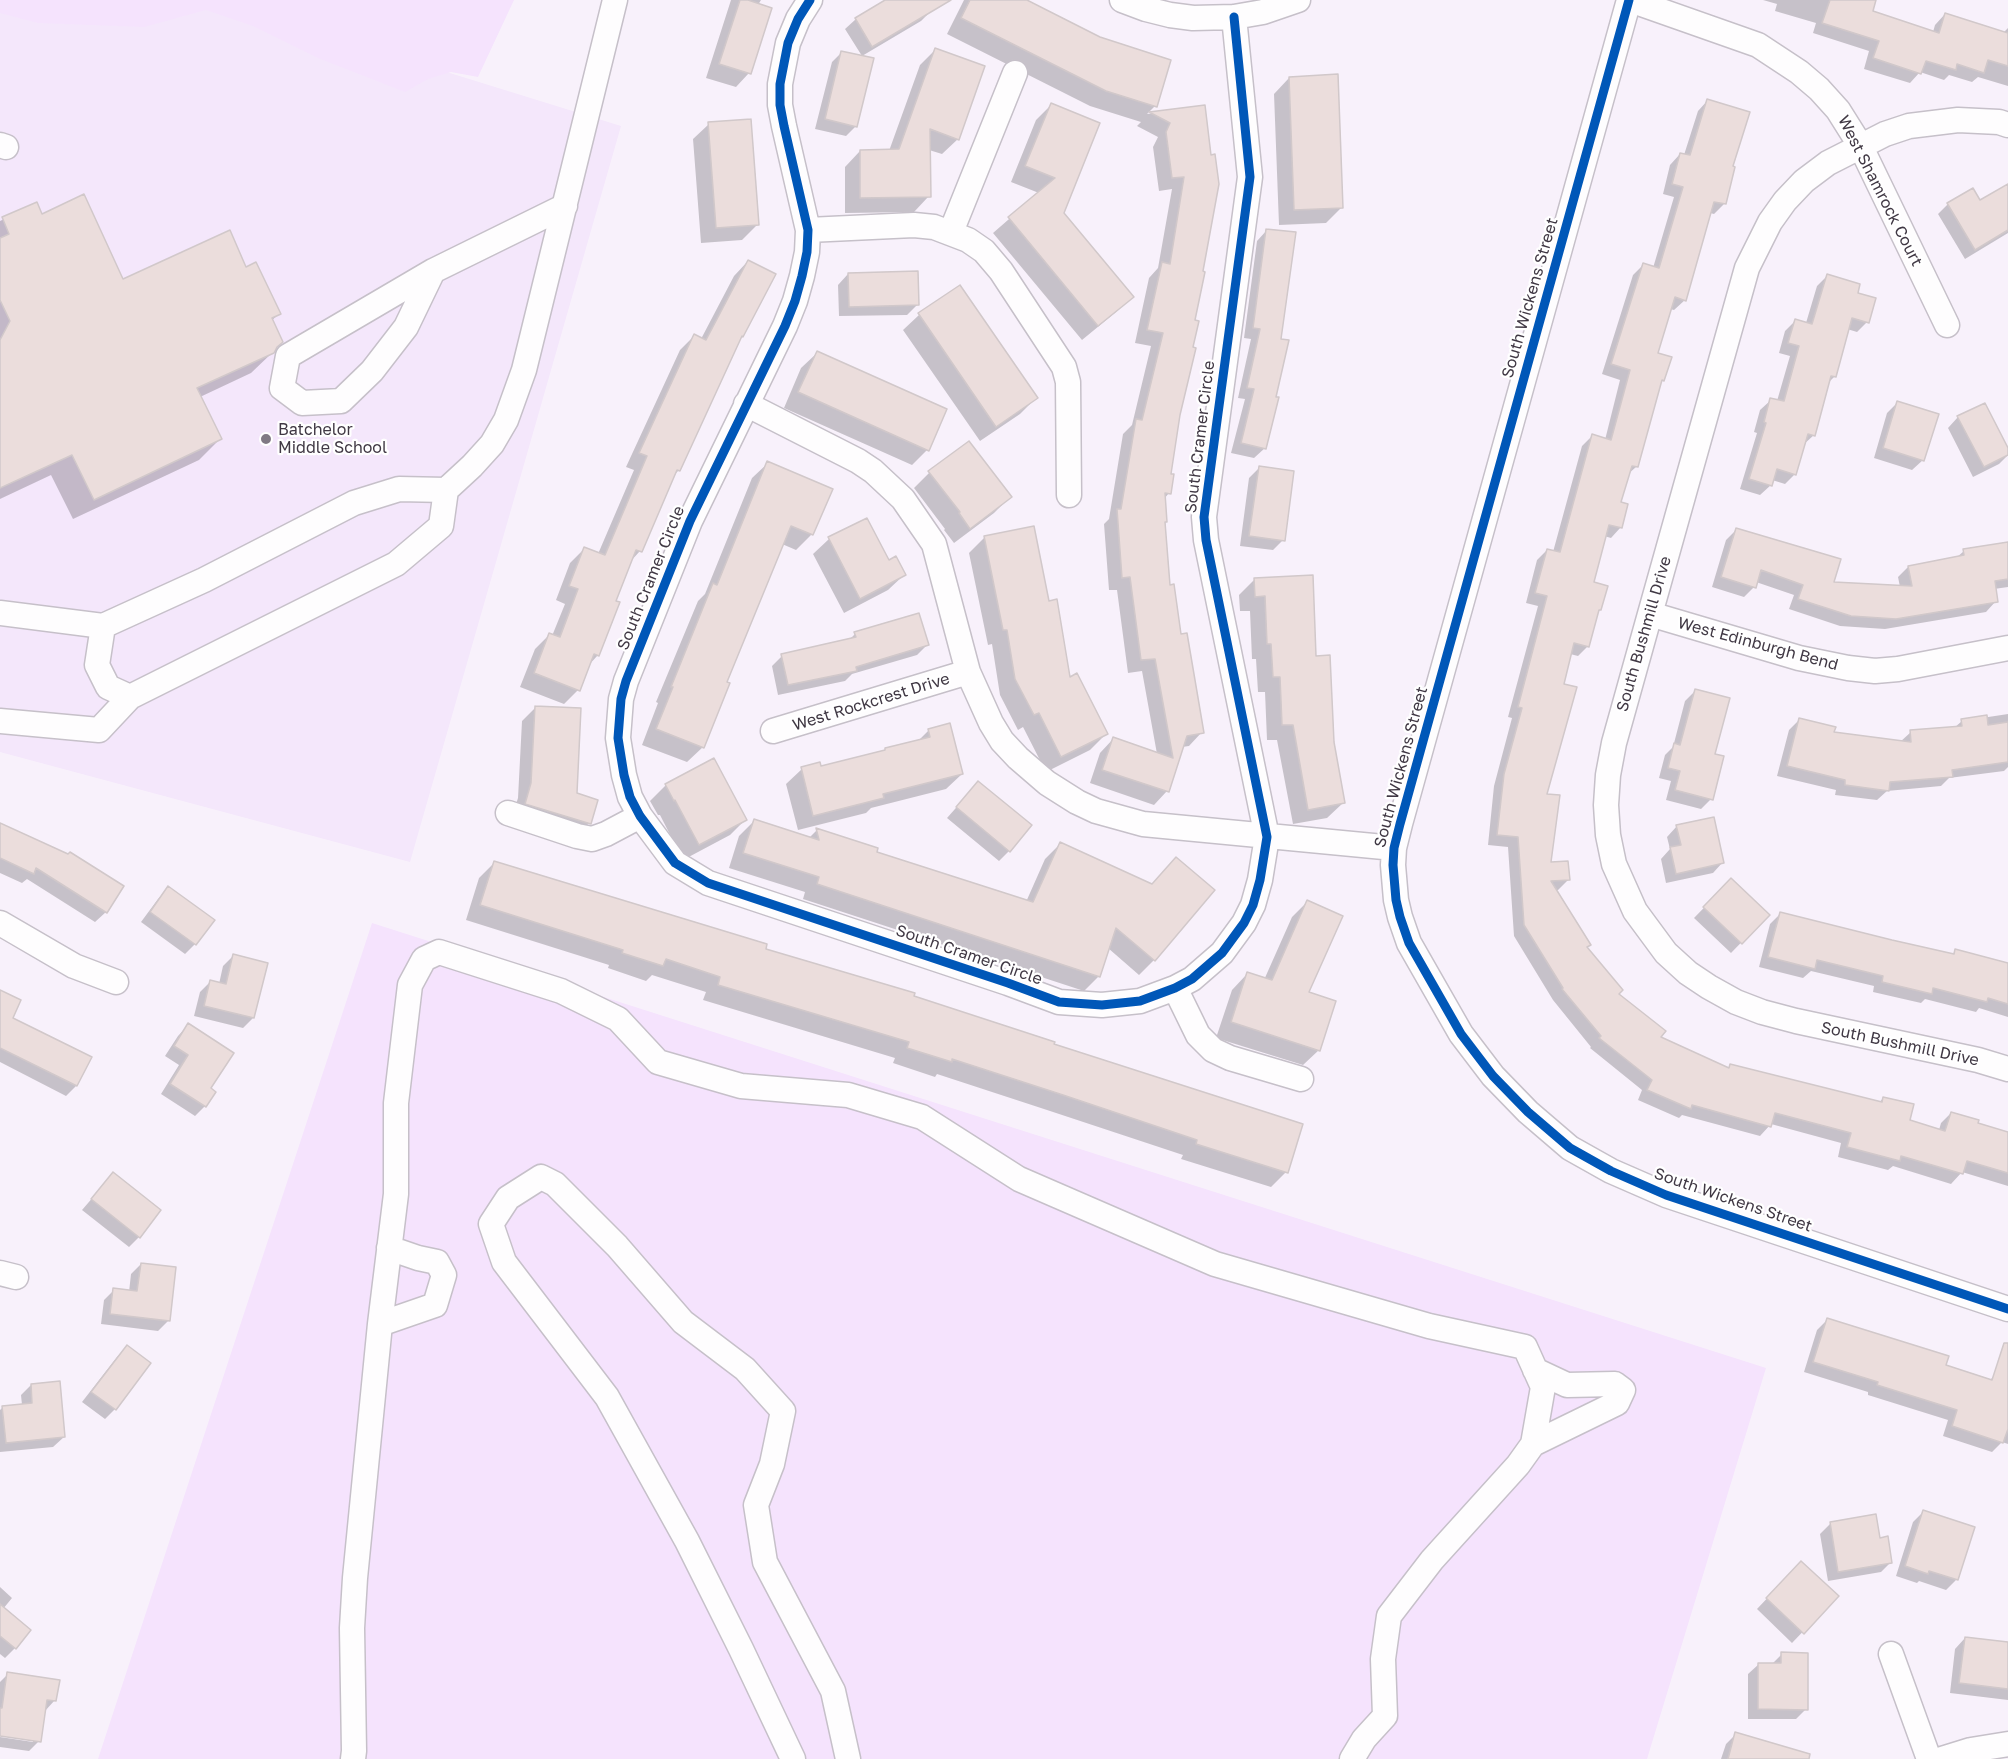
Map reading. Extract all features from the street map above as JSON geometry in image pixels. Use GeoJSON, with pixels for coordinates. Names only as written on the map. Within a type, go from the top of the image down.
{"type":"FeatureCollection","features":[{"type":"Feature","properties":{"kind":"street"},"geometry":{"type":"LineString","coordinates":[[0,721],[99,730],[130,698],[396,564],[441,526],[446,490],[483,455],[506,420],[524,370],[615,0]]}},
{"type":"Feature","properties":{"kind":"street","name":"South Cramer Circle"},"geometry":{"type":"LineString","coordinates":[[810,0],[798,19],[788,43],[780,84],[782,116],[808,230],[807,252],[795,302],[690,521],[623,690],[618,738],[630,797],[640,816],[675,863],[708,883],[1059,1002],[1102,1005],[1140,1001],[1175,988],[1192,979],[1222,953],[1244,923],[1253,905],[1260,880],[1267,837],[1208,552],[1204,518],[1250,177],[1234,17]]}},
{"type":"Feature","properties":{"kind":"street"},"geometry":{"type":"LineString","coordinates":[[1122,0],[1146,9],[1193,18],[1234,17],[1263,12],[1298,0]]}},
{"type":"Feature","properties":{"kind":"street","name":"West Shamrock Court"},"geometry":{"type":"LineString","coordinates":[[1629,0],[1738,37],[1777,56],[1819,89],[1838,110],[1860,145],[1947,325]]}},
{"type":"Feature","properties":{"kind":"street","name":"South Wickens Street"},"geometry":{"type":"LineString","coordinates":[[1629,0],[1394,848],[1394,879],[1400,917],[1409,943],[1461,1034],[1493,1076],[1528,1112],[1570,1148],[1611,1171],[1666,1196],[2008,1309]]}},
{"type":"Feature","properties":{"kind":"street"},"geometry":{"type":"LineString","coordinates":[[951,232],[1015,73]]}},
{"type":"Feature","properties":{"kind":"street","name":"South Bushmill Drive"},"geometry":{"type":"LineString","coordinates":[[2008,125],[1999,122],[1958,120],[1919,124],[1860,145],[1828,163],[1804,181],[1785,201],[1770,222],[1747,268],[1614,743],[1608,775],[1606,805],[1608,835],[1614,864],[1635,911],[1649,933],[1666,953],[1710,987],[1736,1002],[1762,1012],[1978,1060],[2008,1069]]}},
{"type":"Feature","properties":{"kind":"street"},"geometry":{"type":"LineString","coordinates":[[434,271],[406,327],[372,371],[341,400],[302,403],[282,388],[288,356],[434,271],[565,206]]}},
{"type":"Feature","properties":{"kind":"street"},"geometry":{"type":"LineString","coordinates":[[808,230],[914,225],[934,227],[968,240],[984,251],[1001,271],[1064,368],[1068,382],[1069,495]]}},
{"type":"Feature","properties":{"kind":"street","name":"West Rockcrest Drive"},"geometry":{"type":"LineString","coordinates":[[746,404],[858,461],[873,471],[903,499],[934,544],[968,672],[984,708],[1002,741],[1032,772],[1077,802],[1096,811],[1143,824],[1394,848]]}},
{"type":"Feature","properties":{"kind":"street"},"geometry":{"type":"LineString","coordinates":[[0,613],[103,626],[204,580],[354,503],[399,489],[446,490]]}},
{"type":"Feature","properties":{"kind":"street","name":"West Edinburgh Bend"},"geometry":{"type":"LineString","coordinates":[[1650,614],[1825,665],[1875,671],[1898,669],[2008,648]]}},
{"type":"Feature","properties":{"kind":"street"},"geometry":{"type":"LineString","coordinates":[[103,626],[97,665],[108,687],[130,698]]}},
{"type":"Feature","properties":{"kind":"street","name":"West Rockcrest Drive"},"geometry":{"type":"LineString","coordinates":[[773,731],[968,672]]}},
{"type":"Feature","properties":{"kind":"street"},"geometry":{"type":"LineString","coordinates":[[508,813],[592,839],[640,816]]}},
{"type":"Feature","properties":{"kind":"street"},"geometry":{"type":"LineString","coordinates":[[0,923],[74,966],[116,982]]}},
{"type":"Feature","properties":{"kind":"street"},"geometry":{"type":"LineString","coordinates":[[352,1759],[354,1751],[352,1628],[355,1578],[380,1324],[396,1194],[396,1103],[410,985],[424,959],[440,952],[561,991],[618,1019],[658,1062],[741,1086],[848,1095],[922,1117],[1019,1179],[1215,1264],[1429,1326],[1525,1347],[1543,1387],[1533,1444],[1518,1465],[1432,1560],[1389,1616],[1383,1659],[1385,1716],[1364,1739],[1352,1759]]}},
{"type":"Feature","properties":{"kind":"street"},"geometry":{"type":"LineString","coordinates":[[1175,988],[1198,1035],[1213,1050],[1230,1058],[1301,1079]]}},
{"type":"Feature","properties":{"kind":"street"},"geometry":{"type":"LineString","coordinates":[[793,1759],[687,1541],[607,1397],[504,1262],[491,1224],[508,1198],[541,1177],[555,1184],[618,1245],[683,1322],[745,1369],[783,1411],[772,1464],[756,1505],[765,1562],[833,1691],[848,1759]]}},
{"type":"Feature","properties":{"kind":"street"},"geometry":{"type":"LineString","coordinates":[[380,1324],[435,1305],[444,1275],[437,1262],[389,1248]]}},
{"type":"Feature","properties":{"kind":"street"},"geometry":{"type":"LineString","coordinates":[[1533,1444],[1617,1403],[1623,1390],[1615,1384],[1567,1385],[1535,1370]]}},
{"type":"Feature","properties":{"kind":"street"},"geometry":{"type":"LineString","coordinates":[[1891,1654],[1929,1759]]}},
{"type":"Feature","properties":{"kind":"street"},"geometry":{"type":"LineString","coordinates":[[1942,1759],[1971,1750],[2008,1744]]}},
{"type":"Feature","properties":{"kind":"shaded area","name":"Batchelor Middle School"},"geometry":{"type":"Polygon","coordinates":[[[0,0],[214,0],[621,126],[410,862],[0,752],[0,0]]]}},
{"type":"Feature","properties":{"kind":"shaded area"},"geometry":{"type":"Polygon","coordinates":[[[0,0],[514,0],[478,77],[451,72],[428,79],[405,92],[318,58],[253,26],[206,10],[144,27],[38,23],[0,13],[0,0]]]}},
{"type":"Feature","properties":{"kind":"shaded area"},"geometry":{"type":"Polygon","coordinates":[[[372,923],[1766,1368],[1647,1759],[98,1759],[372,923]]]}},
{"type":"Feature","properties":{"kind":"building"},"geometry":{"type":"Polygon","coordinates":[[[740,0],[748,0],[772,8],[751,74],[719,64],[740,0]]]}},
{"type":"Feature","properties":{"kind":"building"},"geometry":{"type":"Polygon","coordinates":[[[885,0],[951,0],[872,47],[855,18],[885,0]]]}},
{"type":"Feature","properties":{"kind":"building"},"geometry":{"type":"Polygon","coordinates":[[[970,0],[1027,0],[1100,37],[1171,60],[1157,107],[1106,91],[961,18],[970,0]]]}},
{"type":"Feature","properties":{"kind":"building"},"geometry":{"type":"Polygon","coordinates":[[[1830,0],[1876,0],[1873,11],[1939,33],[1945,13],[2008,33],[2008,66],[1988,60],[1984,73],[1957,64],[1956,70],[1926,61],[1921,74],[1873,58],[1879,41],[1822,23],[1830,0]]]}},
{"type":"Feature","properties":{"kind":"building"},"geometry":{"type":"Polygon","coordinates":[[[935,48],[985,66],[959,140],[930,129],[931,197],[860,198],[860,150],[899,149],[935,48]]]}},
{"type":"Feature","properties":{"kind":"building"},"geometry":{"type":"Polygon","coordinates":[[[841,51],[874,58],[857,127],[825,119],[841,51]]]}},
{"type":"Feature","properties":{"kind":"building"},"geometry":{"type":"Polygon","coordinates":[[[1338,74],[1343,208],[1294,210],[1289,77],[1338,74]]]}},
{"type":"Feature","properties":{"kind":"building"},"geometry":{"type":"Polygon","coordinates":[[[1707,99],[1750,112],[1733,166],[1735,167],[1726,204],[1714,202],[1686,301],[1675,297],[1658,353],[1672,357],[1664,381],[1662,380],[1638,467],[1632,466],[1621,502],[1628,504],[1622,528],[1609,525],[1594,582],[1608,586],[1589,647],[1574,643],[1564,684],[1577,687],[1547,794],[1560,795],[1551,862],[1568,861],[1570,880],[1551,881],[1591,945],[1587,947],[1623,990],[1619,994],[1666,1031],[1661,1037],[1729,1068],[1730,1064],[1882,1102],[1883,1097],[1914,1104],[1910,1120],[1945,1131],[1951,1112],[1979,1120],[1978,1123],[2008,1132],[2008,1173],[1967,1161],[1963,1174],[1901,1156],[1900,1161],[1847,1147],[1851,1133],[1775,1113],[1771,1127],[1692,1105],[1691,1109],[1647,1090],[1652,1080],[1599,1038],[1601,1036],[1562,989],[1524,925],[1518,837],[1497,835],[1504,774],[1522,708],[1518,707],[1547,596],[1535,593],[1547,549],[1560,552],[1592,434],[1611,440],[1630,370],[1611,364],[1643,263],[1659,268],[1683,187],[1672,184],[1680,153],[1690,155],[1707,99]]]}},
{"type":"Feature","properties":{"kind":"building"},"geometry":{"type":"Polygon","coordinates":[[[1051,103],[1100,123],[1064,213],[1134,297],[1098,326],[1008,217],[1055,178],[1025,166],[1051,103]]]}},
{"type":"Feature","properties":{"kind":"building"},"geometry":{"type":"Polygon","coordinates":[[[1205,105],[1211,155],[1215,154],[1219,184],[1195,320],[1199,321],[1193,347],[1196,348],[1180,415],[1171,474],[1174,474],[1171,494],[1165,493],[1170,585],[1174,584],[1181,634],[1187,633],[1204,733],[1187,736],[1169,792],[1102,770],[1113,737],[1173,758],[1155,659],[1141,660],[1130,577],[1122,578],[1117,509],[1121,509],[1136,419],[1142,420],[1163,333],[1147,330],[1162,262],[1170,264],[1184,177],[1172,178],[1166,132],[1170,123],[1149,112],[1205,105]]]}},
{"type":"Feature","properties":{"kind":"building"},"geometry":{"type":"Polygon","coordinates":[[[751,119],[759,225],[716,228],[708,122],[751,119]]]}},
{"type":"Feature","properties":{"kind":"building"},"geometry":{"type":"Polygon","coordinates":[[[2008,184],[2008,230],[1975,250],[1947,203],[1973,188],[1980,200],[2008,184]]]}},
{"type":"Feature","properties":{"kind":"building"},"geometry":{"type":"Polygon","coordinates":[[[84,194],[123,279],[230,230],[246,267],[256,262],[281,314],[272,318],[283,342],[274,353],[197,388],[222,439],[94,500],[72,455],[0,488],[0,340],[10,321],[0,300],[0,238],[9,234],[2,217],[37,202],[42,214],[84,194]]]}},
{"type":"Feature","properties":{"kind":"building"},"geometry":{"type":"Polygon","coordinates":[[[1266,229],[1296,232],[1281,339],[1289,340],[1276,397],[1279,397],[1266,449],[1241,443],[1254,389],[1247,388],[1260,329],[1253,328],[1266,229]]]}},
{"type":"Feature","properties":{"kind":"building"},"geometry":{"type":"Polygon","coordinates":[[[748,260],[776,274],[742,336],[680,471],[677,470],[642,552],[636,550],[616,601],[620,602],[599,656],[594,654],[580,691],[534,673],[549,633],[560,637],[578,589],[569,586],[584,547],[605,555],[647,456],[639,453],[694,334],[706,340],[748,260]]]}},
{"type":"Feature","properties":{"kind":"building"},"geometry":{"type":"Polygon","coordinates":[[[918,271],[919,305],[849,307],[848,273],[918,271]]]}},
{"type":"Feature","properties":{"kind":"building"},"geometry":{"type":"Polygon","coordinates":[[[1827,274],[1860,284],[1858,293],[1876,298],[1869,323],[1852,318],[1836,377],[1831,376],[1815,436],[1808,434],[1796,475],[1777,469],[1772,486],[1749,479],[1766,423],[1764,422],[1770,398],[1784,401],[1799,346],[1788,343],[1795,319],[1812,324],[1827,274]]]}},
{"type":"Feature","properties":{"kind":"building"},"geometry":{"type":"Polygon","coordinates":[[[960,285],[1038,398],[996,427],[918,313],[960,285]]]}},
{"type":"Feature","properties":{"kind":"building"},"geometry":{"type":"Polygon","coordinates":[[[817,351],[947,409],[929,451],[798,392],[817,351]]]}},
{"type":"Feature","properties":{"kind":"building"},"geometry":{"type":"Polygon","coordinates":[[[1897,401],[1939,414],[1924,461],[1883,448],[1897,401]]]}},
{"type":"Feature","properties":{"kind":"building"},"geometry":{"type":"Polygon","coordinates":[[[1985,403],[2008,448],[2008,455],[1984,467],[1957,416],[1985,403]]]}},
{"type":"Feature","properties":{"kind":"building"},"geometry":{"type":"Polygon","coordinates":[[[969,441],[1012,497],[970,529],[960,512],[928,471],[969,441]]]}},
{"type":"Feature","properties":{"kind":"building"},"geometry":{"type":"Polygon","coordinates":[[[767,461],[833,489],[813,535],[791,526],[727,682],[730,683],[704,748],[656,729],[713,583],[717,585],[767,461]]]}},
{"type":"Feature","properties":{"kind":"building"},"geometry":{"type":"Polygon","coordinates":[[[1259,466],[1294,471],[1285,541],[1249,536],[1259,466]]]}},
{"type":"Feature","properties":{"kind":"building"},"geometry":{"type":"Polygon","coordinates":[[[867,518],[889,560],[896,556],[906,575],[860,599],[828,537],[867,518]]]}},
{"type":"Feature","properties":{"kind":"building"},"geometry":{"type":"Polygon","coordinates":[[[1034,526],[1049,601],[1057,599],[1070,677],[1077,673],[1108,734],[1061,757],[1039,713],[1034,715],[1015,679],[1007,630],[1003,630],[984,536],[1034,526]]]}},
{"type":"Feature","properties":{"kind":"building"},"geometry":{"type":"Polygon","coordinates":[[[1736,528],[1841,559],[1834,582],[1912,586],[1908,566],[1964,555],[1963,549],[2008,542],[2008,579],[1995,581],[1998,602],[1896,619],[1851,616],[1798,599],[1803,585],[1761,570],[1756,588],[1721,577],[1736,528]]]}},
{"type":"Feature","properties":{"kind":"building"},"geometry":{"type":"Polygon","coordinates":[[[1313,575],[1316,656],[1330,655],[1334,742],[1345,803],[1308,810],[1293,725],[1282,725],[1280,677],[1273,677],[1271,644],[1267,644],[1265,596],[1255,597],[1254,578],[1313,575]]]}},
{"type":"Feature","properties":{"kind":"building"},"geometry":{"type":"Polygon","coordinates":[[[919,613],[929,645],[856,667],[857,671],[788,685],[781,654],[856,637],[854,632],[919,613]]]}},
{"type":"Feature","properties":{"kind":"building"},"geometry":{"type":"Polygon","coordinates":[[[1695,689],[1730,698],[1715,754],[1724,756],[1713,800],[1675,790],[1680,771],[1668,768],[1674,743],[1680,745],[1695,689]]]}},
{"type":"Feature","properties":{"kind":"building"},"geometry":{"type":"Polygon","coordinates":[[[535,706],[581,708],[577,793],[598,800],[591,824],[525,804],[531,783],[535,706]]]}},
{"type":"Feature","properties":{"kind":"building"},"geometry":{"type":"Polygon","coordinates":[[[1987,715],[1988,725],[2008,722],[2008,762],[1952,770],[1953,777],[1890,782],[1889,791],[1845,785],[1845,780],[1787,766],[1799,718],[1836,727],[1834,732],[1911,742],[1910,730],[1962,726],[1961,719],[1987,715]]]}},
{"type":"Feature","properties":{"kind":"building"},"geometry":{"type":"Polygon","coordinates":[[[950,723],[963,774],[883,794],[884,798],[813,816],[801,767],[820,762],[821,766],[930,737],[928,729],[950,723]]]}},
{"type":"Feature","properties":{"kind":"building"},"geometry":{"type":"Polygon","coordinates":[[[714,758],[747,820],[699,845],[665,784],[714,758]]]}},
{"type":"Feature","properties":{"kind":"building"},"geometry":{"type":"Polygon","coordinates":[[[978,781],[1032,825],[1010,852],[956,807],[978,781]]]}},
{"type":"Feature","properties":{"kind":"building"},"geometry":{"type":"Polygon","coordinates":[[[1714,817],[1724,863],[1676,874],[1670,847],[1681,845],[1676,825],[1714,817]]]}},
{"type":"Feature","properties":{"kind":"building"},"geometry":{"type":"Polygon","coordinates":[[[754,819],[819,840],[816,828],[878,848],[877,852],[1033,902],[1060,842],[1152,884],[1176,857],[1215,890],[1155,961],[1116,928],[1100,977],[817,884],[819,877],[743,853],[754,819]]]}},
{"type":"Feature","properties":{"kind":"building"},"geometry":{"type":"Polygon","coordinates":[[[0,823],[68,854],[70,852],[124,886],[107,913],[36,868],[34,874],[0,858],[0,823]]]}},
{"type":"Feature","properties":{"kind":"building"},"geometry":{"type":"Polygon","coordinates":[[[494,861],[767,944],[766,949],[915,993],[914,996],[1055,1042],[1054,1044],[1303,1124],[1288,1173],[1196,1144],[1197,1140],[1063,1095],[952,1059],[952,1062],[907,1048],[909,1042],[718,985],[720,977],[666,959],[663,966],[622,953],[623,950],[480,905],[494,861]]]}},
{"type":"Feature","properties":{"kind":"building"},"geometry":{"type":"Polygon","coordinates":[[[1731,878],[1770,915],[1742,944],[1703,907],[1731,878]]]}},
{"type":"Feature","properties":{"kind":"building"},"geometry":{"type":"Polygon","coordinates":[[[168,886],[215,920],[196,945],[150,912],[168,886]]]}},
{"type":"Feature","properties":{"kind":"building"},"geometry":{"type":"Polygon","coordinates":[[[1307,900],[1343,916],[1309,992],[1336,1001],[1320,1051],[1231,1022],[1247,972],[1272,980],[1307,900]]]}},
{"type":"Feature","properties":{"kind":"building"},"geometry":{"type":"Polygon","coordinates":[[[1780,912],[1954,954],[1955,949],[2008,963],[2008,1004],[1988,998],[1987,1002],[1933,988],[1932,994],[1882,982],[1883,976],[1817,960],[1815,969],[1768,957],[1780,912]]]}},
{"type":"Feature","properties":{"kind":"building"},"geometry":{"type":"Polygon","coordinates":[[[233,954],[268,963],[254,1018],[204,1006],[210,980],[226,984],[233,954]]]}},
{"type":"Feature","properties":{"kind":"building"},"geometry":{"type":"Polygon","coordinates":[[[0,990],[21,1000],[13,1018],[92,1057],[77,1086],[0,1048],[0,990]]]}},
{"type":"Feature","properties":{"kind":"building"},"geometry":{"type":"Polygon","coordinates":[[[188,1023],[234,1053],[211,1088],[216,1092],[206,1107],[170,1084],[188,1055],[174,1046],[188,1023]]]}},
{"type":"Feature","properties":{"kind":"building"},"geometry":{"type":"Polygon","coordinates":[[[113,1172],[161,1210],[140,1238],[91,1199],[113,1172]]]}},
{"type":"Feature","properties":{"kind":"building"},"geometry":{"type":"Polygon","coordinates":[[[141,1263],[176,1267],[170,1321],[110,1314],[113,1288],[137,1291],[141,1263]]]}},
{"type":"Feature","properties":{"kind":"building"},"geometry":{"type":"Polygon","coordinates":[[[1827,1318],[1949,1356],[1946,1365],[1992,1380],[2004,1343],[2008,1343],[2008,1429],[2003,1443],[1952,1426],[1957,1410],[1813,1362],[1827,1318]]]}},
{"type":"Feature","properties":{"kind":"building"},"geometry":{"type":"Polygon","coordinates":[[[127,1345],[151,1363],[116,1410],[91,1392],[127,1345]]]}},
{"type":"Feature","properties":{"kind":"building"},"geometry":{"type":"Polygon","coordinates":[[[60,1381],[65,1437],[6,1443],[2,1406],[32,1403],[31,1384],[60,1381]]]}},
{"type":"Feature","properties":{"kind":"building"},"geometry":{"type":"Polygon","coordinates":[[[1923,1510],[1975,1527],[1958,1580],[1929,1571],[1928,1574],[1905,1566],[1923,1510]]]}},
{"type":"Feature","properties":{"kind":"building"},"geometry":{"type":"Polygon","coordinates":[[[1876,1514],[1880,1538],[1888,1536],[1892,1563],[1838,1572],[1830,1522],[1876,1514]]]}},
{"type":"Feature","properties":{"kind":"building"},"geometry":{"type":"Polygon","coordinates":[[[1801,1561],[1839,1596],[1804,1634],[1766,1598],[1801,1561]]]}},
{"type":"Feature","properties":{"kind":"building"},"geometry":{"type":"Polygon","coordinates":[[[0,1604],[31,1630],[16,1649],[0,1636],[0,1604]]]}},
{"type":"Feature","properties":{"kind":"building"},"geometry":{"type":"Polygon","coordinates":[[[1965,1637],[2008,1642],[2008,1689],[1959,1683],[1965,1637]]]}},
{"type":"Feature","properties":{"kind":"building"},"geometry":{"type":"Polygon","coordinates":[[[1781,1652],[1808,1653],[1808,1710],[1758,1709],[1758,1663],[1781,1663],[1781,1652]]]}},
{"type":"Feature","properties":{"kind":"building"},"geometry":{"type":"Polygon","coordinates":[[[7,1672],[60,1680],[56,1701],[47,1700],[41,1742],[0,1736],[0,1708],[2,1708],[7,1672]]]}},
{"type":"Feature","properties":{"kind":"building"},"geometry":{"type":"Polygon","coordinates":[[[1735,1732],[1810,1754],[1809,1759],[1728,1759],[1735,1732]]]}},
{"type":"Feature","properties":{"kind":"cycle path"},"geometry":{"type":"LineString","coordinates":[[810,0],[798,19],[788,43],[780,84],[780,105],[784,126],[808,230],[807,252],[802,276],[785,326],[690,521],[626,681],[621,699],[618,738],[630,797],[640,816],[675,863],[708,883],[1059,1002],[1102,1005],[1140,1001],[1175,988],[1192,979],[1222,953],[1244,923],[1253,905],[1260,880],[1267,837],[1206,540],[1204,517],[1250,177],[1234,17]]}},
{"type":"Feature","properties":{"kind":"cycle path"},"geometry":{"type":"LineString","coordinates":[[1629,0],[1394,848],[1396,900],[1400,917],[1409,943],[1461,1034],[1493,1076],[1528,1112],[1570,1148],[1611,1171],[1666,1195],[2008,1309]]}},
{"type":"Feature","properties":{"kind":"place","name":"Batchelor Middle School"},"geometry":{"type":"Point","coordinates":[266,439]}}]}
